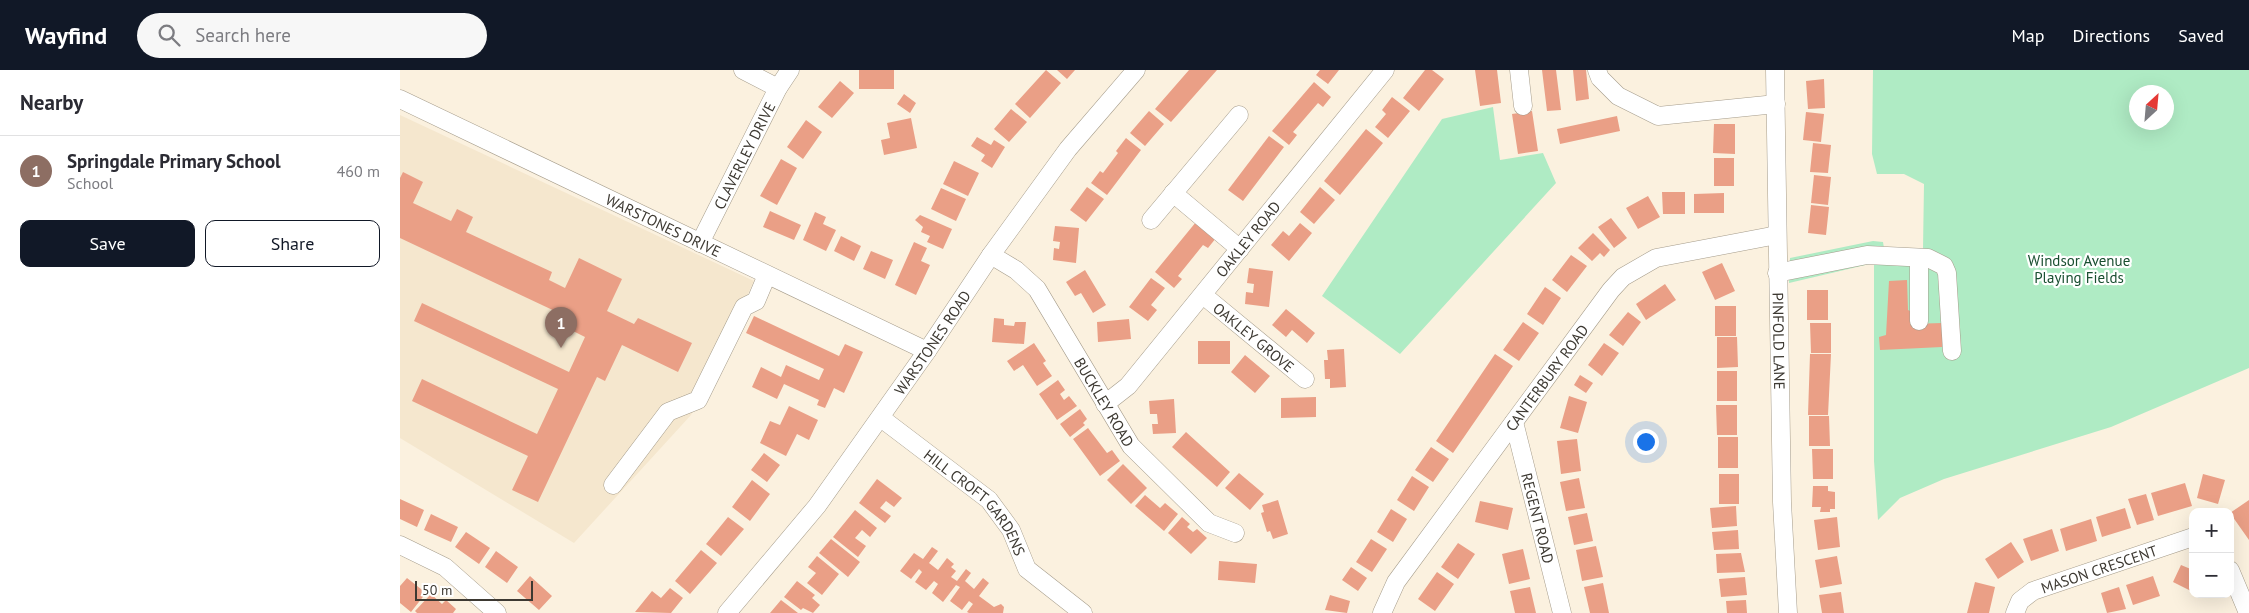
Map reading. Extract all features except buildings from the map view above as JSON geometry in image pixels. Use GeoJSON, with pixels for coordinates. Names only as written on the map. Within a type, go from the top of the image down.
{"type":"FeatureCollection","features":[{"type":"Feature","properties":{"kind":"street"},"geometry":{"type":"LineString","coordinates":[[743,70],[778,88]]}},
{"type":"Feature","properties":{"kind":"street","name":"CLAVERLEY DRIVE"},"geometry":{"type":"LineString","coordinates":[[700,243],[778,88],[790,70]]}},
{"type":"Feature","properties":{"kind":"street","name":"WARSTONES ROAD"},"geometry":{"type":"LineString","coordinates":[[727,613],[817,506],[881,418],[991,255],[1068,149],[1136,70]]}},
{"type":"Feature","properties":{"kind":"street","name":"OAKLEY ROAD"},"geometry":{"type":"LineString","coordinates":[[1106,404],[1128,386],[1385,70]]}},
{"type":"Feature","properties":{"kind":"street"},"geometry":{"type":"LineString","coordinates":[[1519,70],[1523,106]]}},
{"type":"Feature","properties":{"kind":"street"},"geometry":{"type":"LineString","coordinates":[[1598,70],[1600,78],[1618,96],[1658,116],[1776,104]]}},
{"type":"Feature","properties":{"kind":"street","name":"PINFOLD LANE"},"geometry":{"type":"LineString","coordinates":[[1775,70],[1783,554],[1788,613]]}},
{"type":"Feature","properties":{"kind":"street","name":"WARSTONES DRIVE"},"geometry":{"type":"LineString","coordinates":[[400,99],[927,351]]}},
{"type":"Feature","properties":{"kind":"street"},"geometry":{"type":"LineString","coordinates":[[1152,220],[1239,115]]}},
{"type":"Feature","properties":{"kind":"street"},"geometry":{"type":"LineString","coordinates":[[1174,193],[1240,249]]}},
{"type":"Feature","properties":{"kind":"street","name":"CANTERBURY ROAD"},"geometry":{"type":"LineString","coordinates":[[1382,613],[1396,582],[1623,276],[1656,258],[1777,235]]}},
{"type":"Feature","properties":{"kind":"street","name":"BUCKLEY ROAD"},"geometry":{"type":"LineString","coordinates":[[991,255],[1016,270],[1037,289],[1082,368],[1131,446],[1209,523],[1235,532]]}},
{"type":"Feature","properties":{"kind":"street"},"geometry":{"type":"LineString","coordinates":[[1777,273],[1866,255],[1928,258],[1944,266],[1947,273],[1952,351]]}},
{"type":"Feature","properties":{"kind":"street"},"geometry":{"type":"LineString","coordinates":[[1919,258],[1919,322]]}},
{"type":"Feature","properties":{"kind":"street"},"geometry":{"type":"LineString","coordinates":[[613,485],[668,412],[698,400],[744,307],[756,301],[767,275]]}},
{"type":"Feature","properties":{"kind":"street","name":"OAKLEY GROVE"},"geometry":{"type":"LineString","coordinates":[[1203,294],[1305,379]]}},
{"type":"Feature","properties":{"kind":"street","name":"HILL CROFT GARDENS"},"geometry":{"type":"LineString","coordinates":[[881,418],[989,500],[1011,530],[1028,569],[1083,613]]}},
{"type":"Feature","properties":{"kind":"street","name":"REGENT ROAD"},"geometry":{"type":"LineString","coordinates":[[1514,422],[1562,613]]}},
{"type":"Feature","properties":{"kind":"street","name":"MASON CRESCENT"},"geometry":{"type":"LineString","coordinates":[[2014,613],[2020,601],[2033,591],[2189,538]]}},
{"type":"Feature","properties":{"kind":"street"},"geometry":{"type":"LineString","coordinates":[[400,545],[445,566],[497,613]]}},
{"type":"Feature","properties":{"kind":"street"},"geometry":{"type":"LineString","coordinates":[[2234,580],[2248,613]]}},
{"type":"Feature","properties":{"kind":"shaded area"},"geometry":{"type":"Polygon","coordinates":[[[400,115],[754,281],[691,415],[574,543],[400,438],[400,115]]]}},
{"type":"Feature","properties":{"kind":"green space","name":"Windsor Avenue Playing Fields"},"geometry":{"type":"Polygon","coordinates":[[[1873,70],[2249,70],[2249,368],[2111,427],[1944,479],[1900,498],[1878,520],[1874,461],[1874,263],[1789,283],[1790,258],[1873,241],[1883,242],[1884,248],[1923,249],[1924,184],[1904,174],[1877,174],[1872,154],[1873,70]]]}},
{"type":"Feature","properties":{"kind":"green space"},"geometry":{"type":"Polygon","coordinates":[[[1493,107],[1500,160],[1543,153],[1556,183],[1400,354],[1322,296],[1442,119],[1493,107]]]}},
{"type":"Feature","properties":{"kind":"place","name":"Springdale Primary School"},"geometry":{"type":"Point","coordinates":[561,348]}}]}
